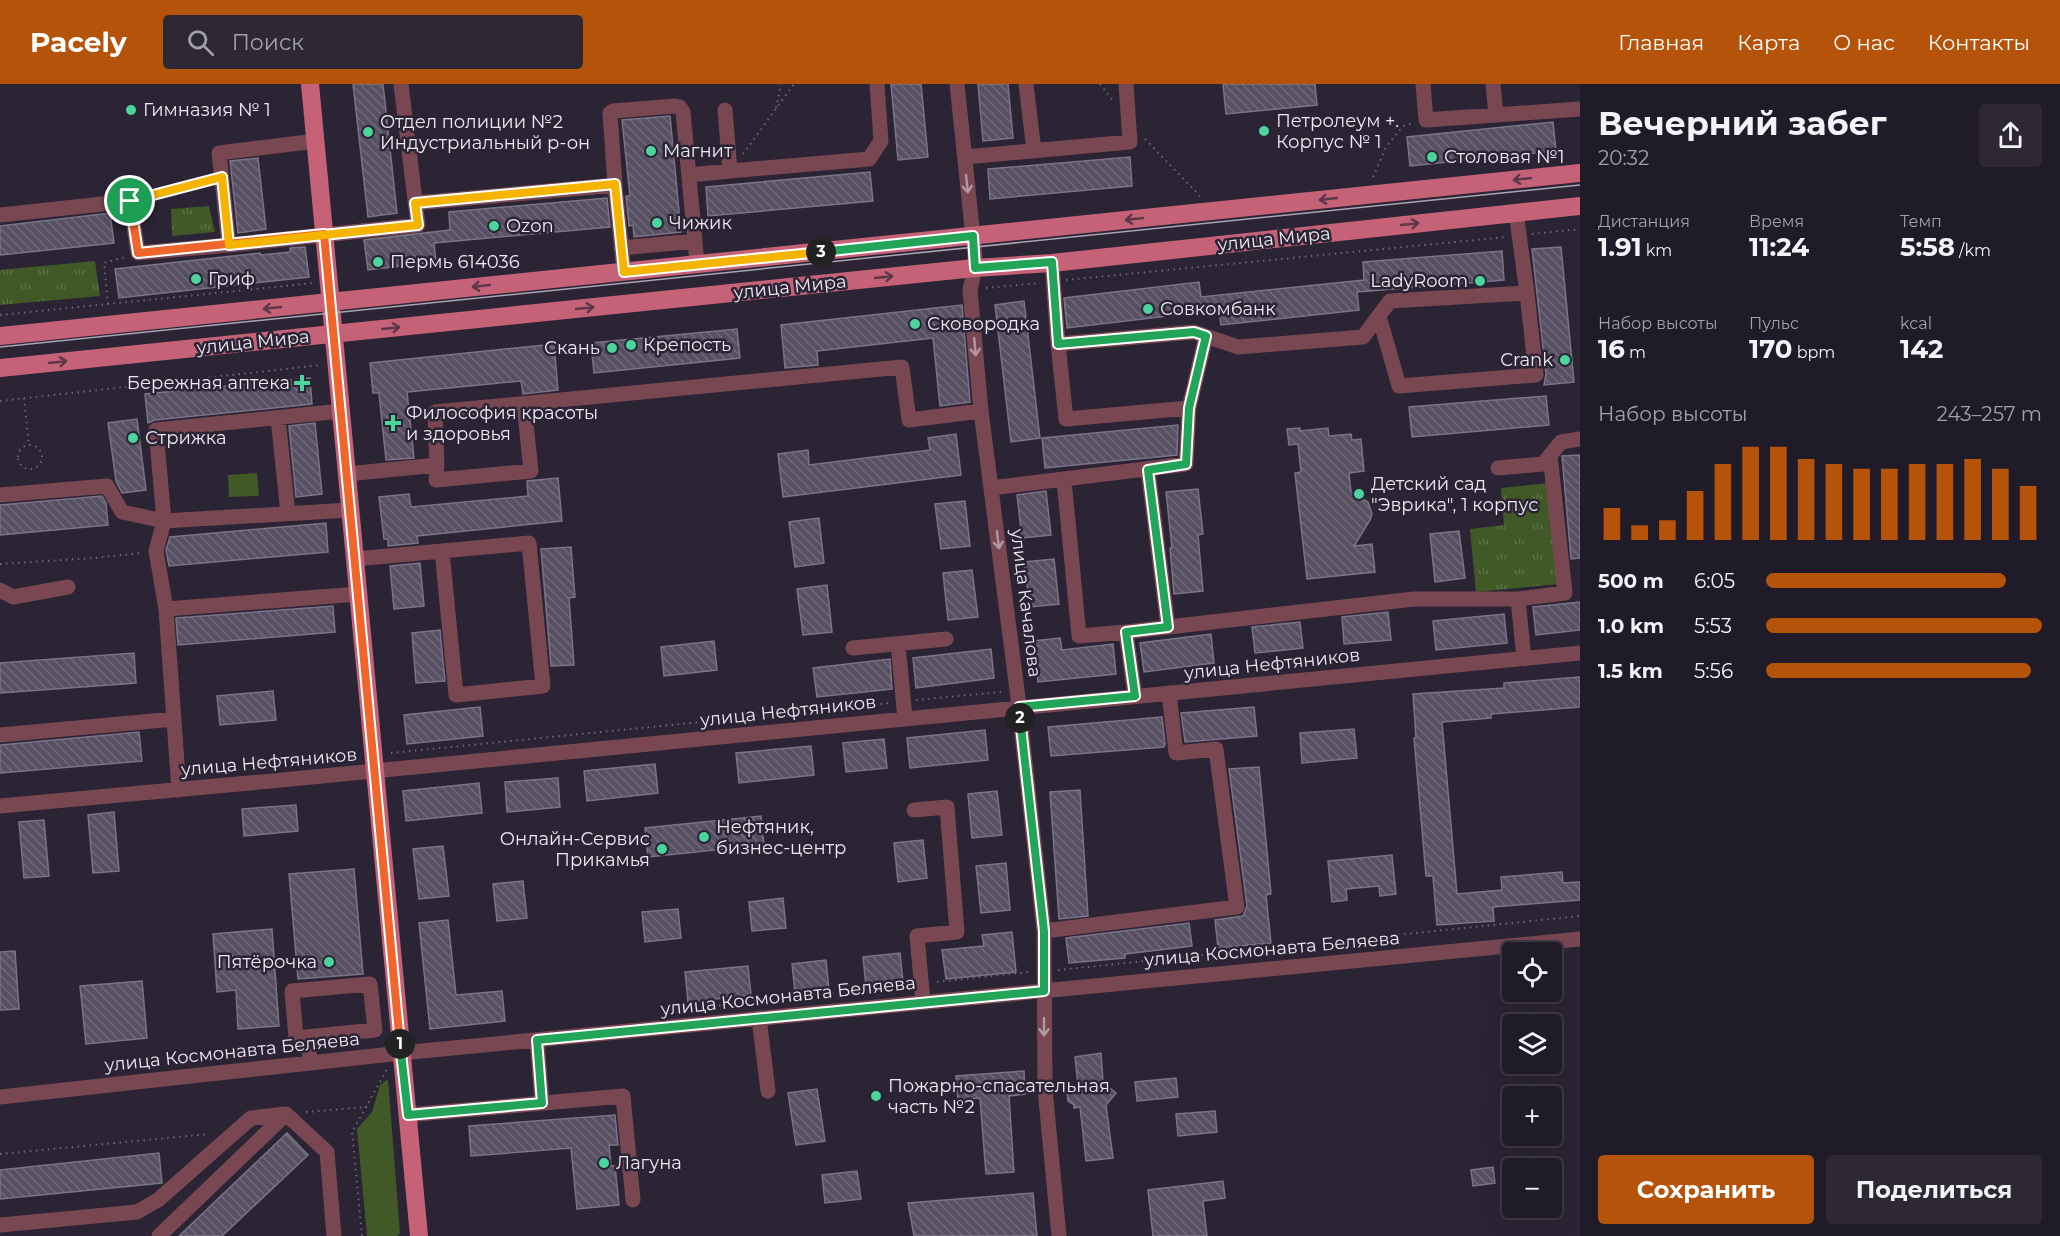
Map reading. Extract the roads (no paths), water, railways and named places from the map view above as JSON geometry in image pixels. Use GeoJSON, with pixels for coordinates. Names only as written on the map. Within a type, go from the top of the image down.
{"type":"FeatureCollection","features":[{"type":"Feature","properties":{"kind":"main road"},"geometry":{"type":"LineString","coordinates":[[310,84],[375,772],[396,1059],[408,1115],[419,1236]]}},
{"type":"Feature","properties":{"kind":"main road","name":"улица Мира"},"geometry":{"type":"LineString","coordinates":[[0,336],[1580,173]]}},
{"type":"Feature","properties":{"kind":"main road","name":"улица Мира"},"geometry":{"type":"LineString","coordinates":[[0,368],[1052,262],[1580,206]]}},
{"type":"Feature","properties":{"kind":"street"},"geometry":{"type":"LineString","coordinates":[[0,215],[130,201],[138,253],[418,225],[401,84]]}},
{"type":"Feature","properties":{"kind":"street"},"geometry":{"type":"LineString","coordinates":[[689,175],[869,159],[881,141],[878,84]]}},
{"type":"Feature","properties":{"kind":"street","name":"улица Качалова"},"geometry":{"type":"LineString","coordinates":[[957,84],[973,236],[975,268],[970,291],[981,411],[1019,707],[1044,931],[1044,1089],[1059,1236]]}},
{"type":"Feature","properties":{"kind":"street"},"geometry":{"type":"LineString","coordinates":[[1026,84],[1034,151]]}},
{"type":"Feature","properties":{"kind":"street"},"geometry":{"type":"LineString","coordinates":[[965,157],[1130,142],[1126,84]]}},
{"type":"Feature","properties":{"kind":"street"},"geometry":{"type":"LineString","coordinates":[[1423,84],[1426,120],[1580,109]]}},
{"type":"Feature","properties":{"kind":"street"},"geometry":{"type":"LineString","coordinates":[[1493,84],[1496,115]]}},
{"type":"Feature","properties":{"kind":"street"},"geometry":{"type":"LineString","coordinates":[[624,272],[609,117],[613,111],[675,106],[680,107],[683,112],[697,264]]}},
{"type":"Feature","properties":{"kind":"street"},"geometry":{"type":"LineString","coordinates":[[725,110],[730,171]]}},
{"type":"Feature","properties":{"kind":"street"},"geometry":{"type":"LineString","coordinates":[[229,245],[219,153],[316,141]]}},
{"type":"Feature","properties":{"kind":"street"},"geometry":{"type":"LineString","coordinates":[[415,203],[615,184]]}},
{"type":"Feature","properties":{"kind":"street"},"geometry":{"type":"LineString","coordinates":[[1379,316],[1399,387],[1536,375],[1516,212]]}},
{"type":"Feature","properties":{"kind":"street"},"geometry":{"type":"LineString","coordinates":[[621,249],[695,241]]}},
{"type":"Feature","properties":{"kind":"street"},"geometry":{"type":"LineString","coordinates":[[1052,262],[1066,419],[1189,408]]}},
{"type":"Feature","properties":{"kind":"street"},"geometry":{"type":"LineString","coordinates":[[1058,344],[1194,332],[1238,347],[1363,337],[1390,301],[1527,293]]}},
{"type":"Feature","properties":{"kind":"street"},"geometry":{"type":"LineString","coordinates":[[991,488],[1186,464],[1189,408],[1206,336]]}},
{"type":"Feature","properties":{"kind":"street"},"geometry":{"type":"LineString","coordinates":[[524,404],[531,471],[436,480],[435,412],[902,367],[909,420],[981,411]]}},
{"type":"Feature","properties":{"kind":"street"},"geometry":{"type":"LineString","coordinates":[[179,790],[166,609],[156,551],[164,521],[156,430],[341,411]]}},
{"type":"Feature","properties":{"kind":"street"},"geometry":{"type":"LineString","coordinates":[[278,418],[288,514]]}},
{"type":"Feature","properties":{"kind":"street"},"geometry":{"type":"LineString","coordinates":[[1498,468],[1543,464],[1560,442],[1580,439]]}},
{"type":"Feature","properties":{"kind":"street"},"geometry":{"type":"LineString","coordinates":[[1064,480],[1079,636],[1414,599],[1518,599],[1565,593],[1550,455]]}},
{"type":"Feature","properties":{"kind":"street"},"geometry":{"type":"LineString","coordinates":[[347,474],[437,465]]}},
{"type":"Feature","properties":{"kind":"street"},"geometry":{"type":"LineString","coordinates":[[1148,470],[1168,627]]}},
{"type":"Feature","properties":{"kind":"street"},"geometry":{"type":"LineString","coordinates":[[0,495],[107,486],[122,512],[164,521],[350,510]]}},
{"type":"Feature","properties":{"kind":"street"},"geometry":{"type":"LineString","coordinates":[[355,559],[442,551],[530,543],[543,686],[456,695],[442,551]]}},
{"type":"Feature","properties":{"kind":"street"},"geometry":{"type":"LineString","coordinates":[[0,590],[13,597],[68,587]]}},
{"type":"Feature","properties":{"kind":"street"},"geometry":{"type":"LineString","coordinates":[[166,609],[358,594]]}},
{"type":"Feature","properties":{"kind":"street"},"geometry":{"type":"LineString","coordinates":[[1518,599],[1524,658]]}},
{"type":"Feature","properties":{"kind":"street"},"geometry":{"type":"LineString","coordinates":[[1126,632],[1135,696]]}},
{"type":"Feature","properties":{"kind":"street"},"geometry":{"type":"LineString","coordinates":[[853,648],[946,639]]}},
{"type":"Feature","properties":{"kind":"street"},"geometry":{"type":"LineString","coordinates":[[898,644],[905,719]]}},
{"type":"Feature","properties":{"kind":"street","name":"улица Нефтяников"},"geometry":{"type":"LineString","coordinates":[[0,806],[375,772],[1580,653]]}},
{"type":"Feature","properties":{"kind":"street"},"geometry":{"type":"LineString","coordinates":[[1044,931],[1237,908],[1216,749],[1176,753],[1169,693]]}},
{"type":"Feature","properties":{"kind":"street"},"geometry":{"type":"LineString","coordinates":[[0,735],[174,719]]}},
{"type":"Feature","properties":{"kind":"street"},"geometry":{"type":"LineString","coordinates":[[914,810],[946,807],[957,933],[917,936],[923,1002]]}},
{"type":"Feature","properties":{"kind":"street","name":"улица Космонавта Беляева"},"geometry":{"type":"LineString","coordinates":[[0,1097],[310,1063],[396,1059],[537,1040],[1580,939]]}},
{"type":"Feature","properties":{"kind":"street"},"geometry":{"type":"LineString","coordinates":[[296,1038],[375,1030],[370,984],[292,991],[296,1038],[309,1050],[310,1063]]}},
{"type":"Feature","properties":{"kind":"street"},"geometry":{"type":"LineString","coordinates":[[759,1018],[768,1091]]}},
{"type":"Feature","properties":{"kind":"street"},"geometry":{"type":"LineString","coordinates":[[537,1040],[542,1103]]}},
{"type":"Feature","properties":{"kind":"street"},"geometry":{"type":"LineString","coordinates":[[408,1115],[623,1096],[633,1200]]}},
{"type":"Feature","properties":{"kind":"street"},"geometry":{"type":"LineString","coordinates":[[159,1236],[286,1114]]}},
{"type":"Feature","properties":{"kind":"street"},"geometry":{"type":"LineString","coordinates":[[0,1225],[136,1212],[158,1200],[251,1118],[286,1114],[327,1152],[334,1236]]}},
{"type":"Feature","properties":{"kind":"tram line"},"geometry":{"type":"LineString","coordinates":[[0,347],[1580,185]]}},
{"type":"Feature","properties":{"kind":"place","name":"Гимназия № 1"},"geometry":{"type":"Point","coordinates":[131,110]}},
{"type":"Feature","properties":{"kind":"place","name":"Петролеум +. Корпус № 1"},"geometry":{"type":"Point","coordinates":[1264,131]}},
{"type":"Feature","properties":{"kind":"place","name":"Отдел полиции №2 Индустриальный р-он"},"geometry":{"type":"Point","coordinates":[368,132]}},
{"type":"Feature","properties":{"kind":"place","name":"Магнит"},"geometry":{"type":"Point","coordinates":[651,151]}},
{"type":"Feature","properties":{"kind":"place","name":"Столовая №1"},"geometry":{"type":"Point","coordinates":[1432,157]}},
{"type":"Feature","properties":{"kind":"place","name":"Чижик"},"geometry":{"type":"Point","coordinates":[657,223]}},
{"type":"Feature","properties":{"kind":"place","name":"Ozon"},"geometry":{"type":"Point","coordinates":[494,226]}},
{"type":"Feature","properties":{"kind":"place","name":"Пермь 614036"},"geometry":{"type":"Point","coordinates":[378,262]}},
{"type":"Feature","properties":{"kind":"place","name":"Гриф"},"geometry":{"type":"Point","coordinates":[196,279]}},
{"type":"Feature","properties":{"kind":"place","name":"LadyRoom"},"geometry":{"type":"Point","coordinates":[1480,281]}},
{"type":"Feature","properties":{"kind":"place","name":"Совкомбанк"},"geometry":{"type":"Point","coordinates":[1148,309]}},
{"type":"Feature","properties":{"kind":"place","name":"Сковородка"},"geometry":{"type":"Point","coordinates":[915,324]}},
{"type":"Feature","properties":{"kind":"place","name":"Крепость"},"geometry":{"type":"Point","coordinates":[631,345]}},
{"type":"Feature","properties":{"kind":"place","name":"Скань"},"geometry":{"type":"Point","coordinates":[612,348]}},
{"type":"Feature","properties":{"kind":"place","name":"Crank"},"geometry":{"type":"Point","coordinates":[1565,360]}},
{"type":"Feature","properties":{"kind":"place","name":"Бережная аптека"},"geometry":{"type":"Point","coordinates":[302,383]}},
{"type":"Feature","properties":{"kind":"place","name":"Философия красоты и здоровья"},"geometry":{"type":"Point","coordinates":[393,423]}},
{"type":"Feature","properties":{"kind":"place","name":"Стрижка"},"geometry":{"type":"Point","coordinates":[133,438]}},
{"type":"Feature","properties":{"kind":"place","name":"Детский сад \"Эврика\", 1 корпус"},"geometry":{"type":"Point","coordinates":[1359,494]}},
{"type":"Feature","properties":{"kind":"place","name":"Нефтяник, бизнес-центр"},"geometry":{"type":"Point","coordinates":[704,837]}},
{"type":"Feature","properties":{"kind":"place","name":"Онлайн-Сервис Прикамья"},"geometry":{"type":"Point","coordinates":[662,849]}},
{"type":"Feature","properties":{"kind":"place","name":"Пятёрочка"},"geometry":{"type":"Point","coordinates":[329,962]}},
{"type":"Feature","properties":{"kind":"place","name":"Пожарно-спасательная часть №2"},"geometry":{"type":"Point","coordinates":[876,1096]}},
{"type":"Feature","properties":{"kind":"place","name":"Лагуна"},"geometry":{"type":"Point","coordinates":[604,1163]}}]}
